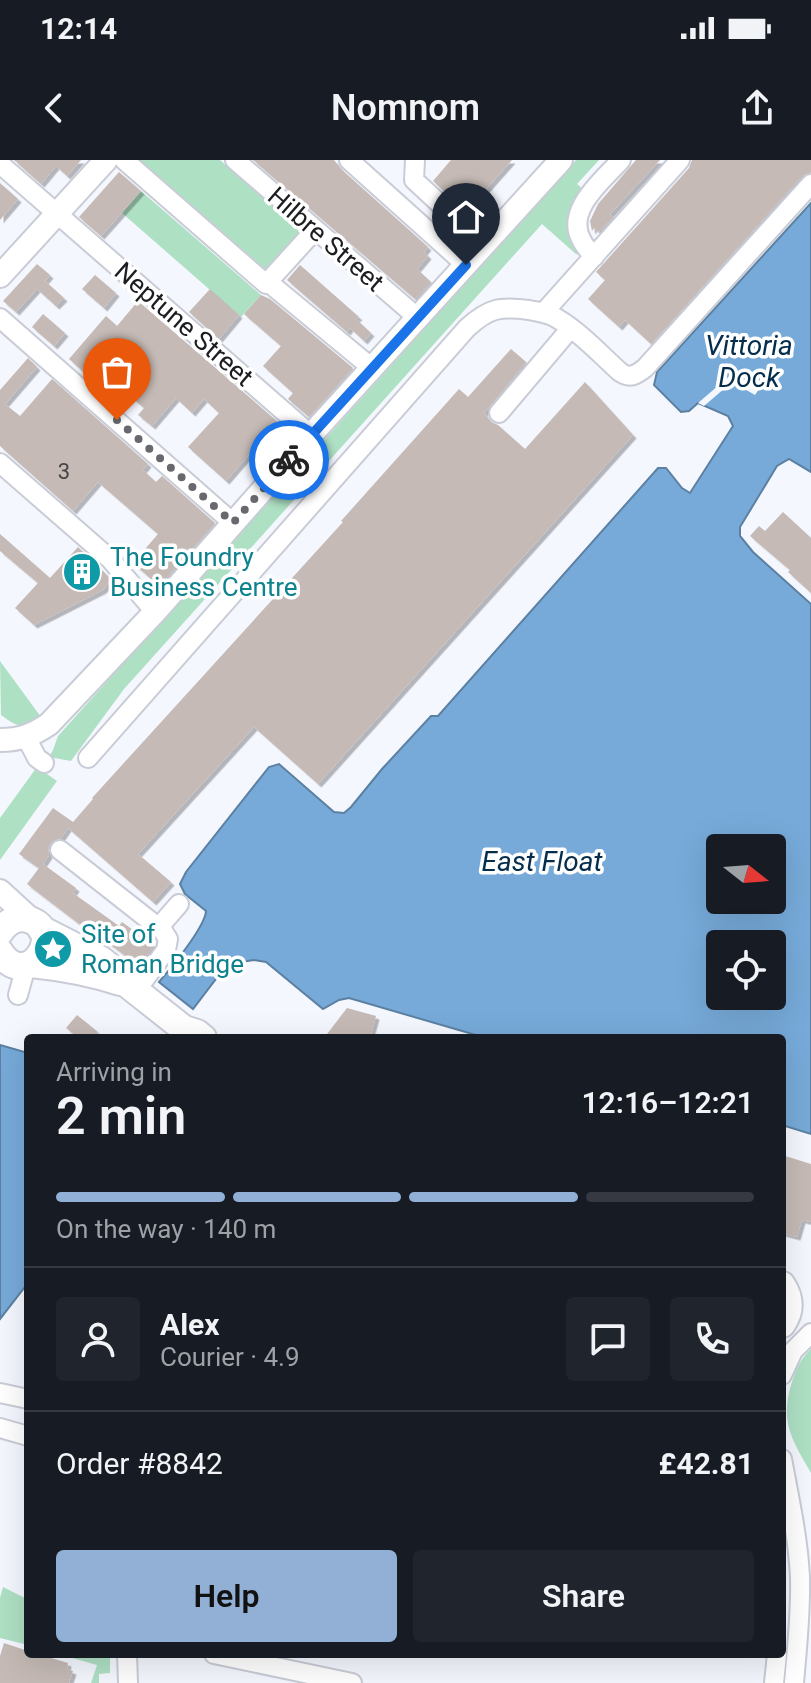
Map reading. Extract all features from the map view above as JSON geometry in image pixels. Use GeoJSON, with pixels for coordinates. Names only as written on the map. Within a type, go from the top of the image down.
{"type":"FeatureCollection","features":[{"type":"Feature","properties":{"kind":"highway"},"geometry":{"type":"LineString","coordinates":[[0,932],[15,919],[27,919],[100,959],[131,988],[191,1034]]}},
{"type":"Feature","properties":{"kind":"highway"},"geometry":{"type":"LineString","coordinates":[[16,970],[40,956],[44,948],[45,940],[38,926]]}},
{"type":"Feature","properties":{"kind":"highway"},"geometry":{"type":"LineString","coordinates":[[16,970],[60,967],[97,974],[131,988]]}},
{"type":"Feature","properties":{"kind":"highway"},"geometry":{"type":"LineString","coordinates":[[786,1286],[811,1295]]}},
{"type":"Feature","properties":{"kind":"highway"},"geometry":{"type":"LineString","coordinates":[[786,1290],[789,1305],[786,1318]]}},
{"type":"Feature","properties":{"kind":"highway"},"geometry":{"type":"LineString","coordinates":[[786,1323],[811,1314]]}},
{"type":"Feature","properties":{"kind":"main road"},"geometry":{"type":"LineString","coordinates":[[0,276],[106,160]]}},
{"type":"Feature","properties":{"kind":"main road"},"geometry":{"type":"LineString","coordinates":[[0,740],[34,735],[49,724],[155,612],[561,160]]}},
{"type":"Feature","properties":{"kind":"main road"},"geometry":{"type":"LineString","coordinates":[[0,891],[38,926]]}},
{"type":"Feature","properties":{"kind":"street"},"geometry":{"type":"LineString","coordinates":[[124,160],[266,284],[268,282],[372,368]]}},
{"type":"Feature","properties":{"kind":"street","name":"Hilbre Street"},"geometry":{"type":"LineString","coordinates":[[235,160],[418,318]]}},
{"type":"Feature","properties":{"kind":"street"},"geometry":{"type":"LineString","coordinates":[[349,160],[466,265]]}},
{"type":"Feature","properties":{"kind":"street"},"geometry":{"type":"LineString","coordinates":[[415,160],[414,180],[456,219]]}},
{"type":"Feature","properties":{"kind":"street"},"geometry":{"type":"LineString","coordinates":[[594,257],[581,240],[576,225],[579,210],[621,160]]}},
{"type":"Feature","properties":{"kind":"street"},"geometry":{"type":"LineString","coordinates":[[544,312],[680,160]]}},
{"type":"Feature","properties":{"kind":"street","name":"Neptune Street"},"geometry":{"type":"LineString","coordinates":[[0,164],[311,435]]}},
{"type":"Feature","properties":{"kind":"street"},"geometry":{"type":"LineString","coordinates":[[88,758],[480,316],[509,307],[544,312],[559,319],[620,372],[626,376],[635,375],[645,368],[811,184]]}},
{"type":"Feature","properties":{"kind":"street"},"geometry":{"type":"LineString","coordinates":[[268,282],[315,230]]}},
{"type":"Feature","properties":{"kind":"street"},"geometry":{"type":"LineString","coordinates":[[0,318],[233,523]]}},
{"type":"Feature","properties":{"kind":"street"},"geometry":{"type":"LineString","coordinates":[[499,413],[570,329]]}},
{"type":"Feature","properties":{"kind":"street"},"geometry":{"type":"LineString","coordinates":[[0,463],[110,559],[155,612]]}},
{"type":"Feature","properties":{"kind":"street"},"geometry":{"type":"LineString","coordinates":[[26,737],[37,758],[44,763]]}},
{"type":"Feature","properties":{"kind":"street"},"geometry":{"type":"LineString","coordinates":[[60,850],[159,927],[168,939],[168,945],[131,988]]}},
{"type":"Feature","properties":{"kind":"street"},"geometry":{"type":"LineString","coordinates":[[159,927],[179,904]]}},
{"type":"Feature","properties":{"kind":"street"},"geometry":{"type":"LineString","coordinates":[[786,1366],[793,1351],[811,1333]]}},
{"type":"Feature","properties":{"kind":"street"},"geometry":{"type":"LineString","coordinates":[[0,1395],[24,1398]]}},
{"type":"Feature","properties":{"kind":"street"},"geometry":{"type":"LineString","coordinates":[[0,1428],[24,1435]]}},
{"type":"Feature","properties":{"kind":"street"},"geometry":{"type":"LineString","coordinates":[[786,1483],[800,1577],[794,1683]]}},
{"type":"Feature","properties":{"kind":"street"},"geometry":{"type":"LineString","coordinates":[[127,1658],[128,1683]]}},
{"type":"Feature","properties":{"kind":"street"},"geometry":{"type":"LineString","coordinates":[[233,1658],[352,1683]]}},
{"type":"Feature","properties":{"kind":"street"},"geometry":{"type":"LineString","coordinates":[[774,1683],[777,1658]]}},
{"type":"Feature","properties":{"kind":"green space"},"geometry":{"type":"Polygon","coordinates":[[[139,160],[220,160],[301,230],[266,270],[139,160]]]}},
{"type":"Feature","properties":{"kind":"green space"},"geometry":{"type":"Polygon","coordinates":[[[576,160],[599,160],[577,184],[584,190],[573,228],[577,255],[542,224],[124,689],[71,761],[49,757],[58,736],[576,160]]]}},
{"type":"Feature","properties":{"kind":"green space"},"geometry":{"type":"Polygon","coordinates":[[[141,191],[261,295],[241,317],[122,213],[141,191]]]}},
{"type":"Feature","properties":{"kind":"green space"},"geometry":{"type":"Polygon","coordinates":[[[0,661],[41,717],[30,724],[21,725],[1,715],[0,661]]]}},
{"type":"Feature","properties":{"kind":"green space"},"geometry":{"type":"Polygon","coordinates":[[[37,767],[57,781],[0,860],[0,818],[37,767]]]}},
{"type":"Feature","properties":{"kind":"green space"},"geometry":{"type":"Polygon","coordinates":[[[811,1349],[811,1473],[793,1440],[787,1408],[795,1373],[811,1349]]]}},
{"type":"Feature","properties":{"kind":"green space"},"geometry":{"type":"Polygon","coordinates":[[[3,1587],[24,1598],[24,1644],[0,1638],[3,1587]]]}},
{"type":"Feature","properties":{"kind":"green space"},"geometry":{"type":"Polygon","coordinates":[[[72,1658],[110,1658],[110,1673],[99,1674],[99,1683],[91,1683],[97,1665],[72,1658]]]}},
{"type":"Feature","properties":{"kind":"water","name":"East Float"},"geometry":{"type":"Polygon","coordinates":[[[811,203],[811,472],[789,459],[777,466],[740,527],[740,536],[753,552],[811,604],[811,1134],[786,1126],[786,1034],[472,1034],[349,998],[323,1009],[266,962],[254,960],[235,963],[216,979],[193,1009],[159,982],[194,937],[206,911],[185,894],[180,884],[186,872],[269,767],[279,764],[334,812],[344,813],[351,807],[431,716],[438,716],[658,468],[666,468],[690,493],[733,426],[728,416],[698,403],[689,411],[681,412],[654,385],[657,372],[811,203]]]}},
{"type":"Feature","properties":{"kind":"water"},"geometry":{"type":"Polygon","coordinates":[[[0,1045],[24,1052],[24,1288],[0,1319],[0,1045]]]}},
{"type":"Feature","properties":{"kind":"pier"},"geometry":{"type":"Polygon","coordinates":[[[733,373],[759,389],[755,395],[732,382],[704,406],[698,403],[733,373]]]}},
{"type":"Feature","properties":{"kind":"building"},"geometry":{"type":"Polygon","coordinates":[[[14,160],[81,160],[67,176],[56,166],[41,184],[14,160]]]}},
{"type":"Feature","properties":{"kind":"building"},"geometry":{"type":"Polygon","coordinates":[[[253,160],[334,160],[428,247],[424,252],[428,256],[417,269],[431,282],[415,299],[253,160]]]}},
{"type":"Feature","properties":{"kind":"building"},"geometry":{"type":"Polygon","coordinates":[[[451,160],[512,160],[466,212],[433,181],[451,160]]]}},
{"type":"Feature","properties":{"kind":"building"},"geometry":{"type":"Polygon","coordinates":[[[636,160],[660,160],[610,214],[613,217],[599,232],[594,228],[592,231],[590,221],[598,204],[636,160]]]}},
{"type":"Feature","properties":{"kind":"building"},"geometry":{"type":"Polygon","coordinates":[[[692,160],[811,160],[811,172],[802,176],[651,344],[625,320],[619,327],[588,299],[605,280],[596,272],[689,168],[692,160]]]}},
{"type":"Feature","properties":{"kind":"building"},"geometry":{"type":"Polygon","coordinates":[[[119,172],[141,191],[101,236],[79,217],[119,172]]]}},
{"type":"Feature","properties":{"kind":"building"},"geometry":{"type":"Polygon","coordinates":[[[0,183],[18,199],[0,220],[0,183]]]}},
{"type":"Feature","properties":{"kind":"building"},"geometry":{"type":"Polygon","coordinates":[[[37,264],[50,275],[45,281],[64,298],[56,306],[37,289],[16,312],[3,301],[37,264]]]}},
{"type":"Feature","properties":{"kind":"building"},"geometry":{"type":"Polygon","coordinates":[[[300,265],[359,317],[356,319],[371,333],[364,341],[350,328],[347,332],[287,280],[300,265]]]}},
{"type":"Feature","properties":{"kind":"building"},"geometry":{"type":"Polygon","coordinates":[[[95,275],[116,293],[104,308],[82,289],[95,275]]]}},
{"type":"Feature","properties":{"kind":"building"},"geometry":{"type":"Polygon","coordinates":[[[210,289],[239,315],[219,339],[189,312],[210,289]]]}},
{"type":"Feature","properties":{"kind":"building"},"geometry":{"type":"Polygon","coordinates":[[[261,295],[270,299],[353,368],[309,417],[288,399],[293,393],[263,366],[281,346],[244,314],[261,295]]]}},
{"type":"Feature","properties":{"kind":"building"},"geometry":{"type":"Polygon","coordinates":[[[138,301],[293,435],[280,449],[265,436],[226,481],[188,447],[219,413],[204,399],[192,413],[176,398],[152,426],[138,415],[144,408],[105,374],[101,379],[97,375],[93,380],[69,359],[106,316],[117,326],[138,301]]]}},
{"type":"Feature","properties":{"kind":"building"},"geometry":{"type":"Polygon","coordinates":[[[43,314],[65,333],[54,346],[32,327],[43,314]]]}},
{"type":"Feature","properties":{"kind":"building"},"geometry":{"type":"Polygon","coordinates":[[[511,349],[526,362],[484,413],[525,449],[585,382],[633,435],[318,784],[254,727],[138,854],[171,882],[153,902],[68,828],[61,838],[51,842],[49,855],[43,864],[76,888],[73,893],[119,926],[122,922],[154,945],[139,966],[27,884],[39,868],[19,854],[53,808],[73,822],[459,389],[468,397],[511,349]]]}},
{"type":"Feature","properties":{"kind":"building"},"geometry":{"type":"Polygon","coordinates":[[[28,358],[37,367],[5,404],[20,416],[52,379],[148,464],[143,470],[156,482],[162,476],[215,523],[159,586],[133,563],[158,534],[98,482],[73,511],[0,446],[0,390],[28,358]]]}},
{"type":"Feature","properties":{"kind":"building"},"geometry":{"type":"Polygon","coordinates":[[[783,512],[811,538],[811,593],[788,572],[790,570],[750,536],[759,526],[765,531],[783,512]]]}},
{"type":"Feature","properties":{"kind":"building","name":"The Foundry Business Centre"},"geometry":{"type":"Polygon","coordinates":[[[0,534],[50,578],[78,547],[110,578],[108,584],[103,590],[34,625],[15,608],[38,583],[0,551],[0,534]]]}},
{"type":"Feature","properties":{"kind":"building"},"geometry":{"type":"Polygon","coordinates":[[[347,1008],[376,1016],[371,1034],[327,1034],[347,1008]]]}},
{"type":"Feature","properties":{"kind":"building"},"geometry":{"type":"Polygon","coordinates":[[[77,1015],[98,1032],[74,1034],[66,1028],[77,1015]]]}},
{"type":"Feature","properties":{"kind":"building"},"geometry":{"type":"Polygon","coordinates":[[[786,1156],[811,1164],[811,1222],[802,1220],[797,1237],[786,1234],[786,1156]]]}},
{"type":"Feature","properties":{"kind":"building"},"geometry":{"type":"Polygon","coordinates":[[[4,1643],[24,1650],[24,1658],[51,1658],[68,1663],[67,1669],[73,1671],[69,1683],[0,1683],[0,1656],[4,1643]]]}},
{"type":"Feature","properties":{"kind":"way so far"},"geometry":{"type":"LineString","coordinates":[[117,420],[233,523],[289,460]]}},
{"type":"Feature","properties":{"kind":"place","name":"The Foundry Business Centre"},"geometry":{"type":"Point","coordinates":[82,572]}},
{"type":"Feature","properties":{"kind":"place","name":"Site of Roman Bridge"},"geometry":{"type":"Point","coordinates":[53,949]}},
{"type":"Feature","properties":{"kind":"route"},"geometry":{"type":"LineString","coordinates":[[289,460],[466,265]]}},
{"type":"Feature","properties":{"kind":"water label","name":"Vittoria Dock"},"geometry":{"type":"Point","coordinates":[749,361]}}]}
